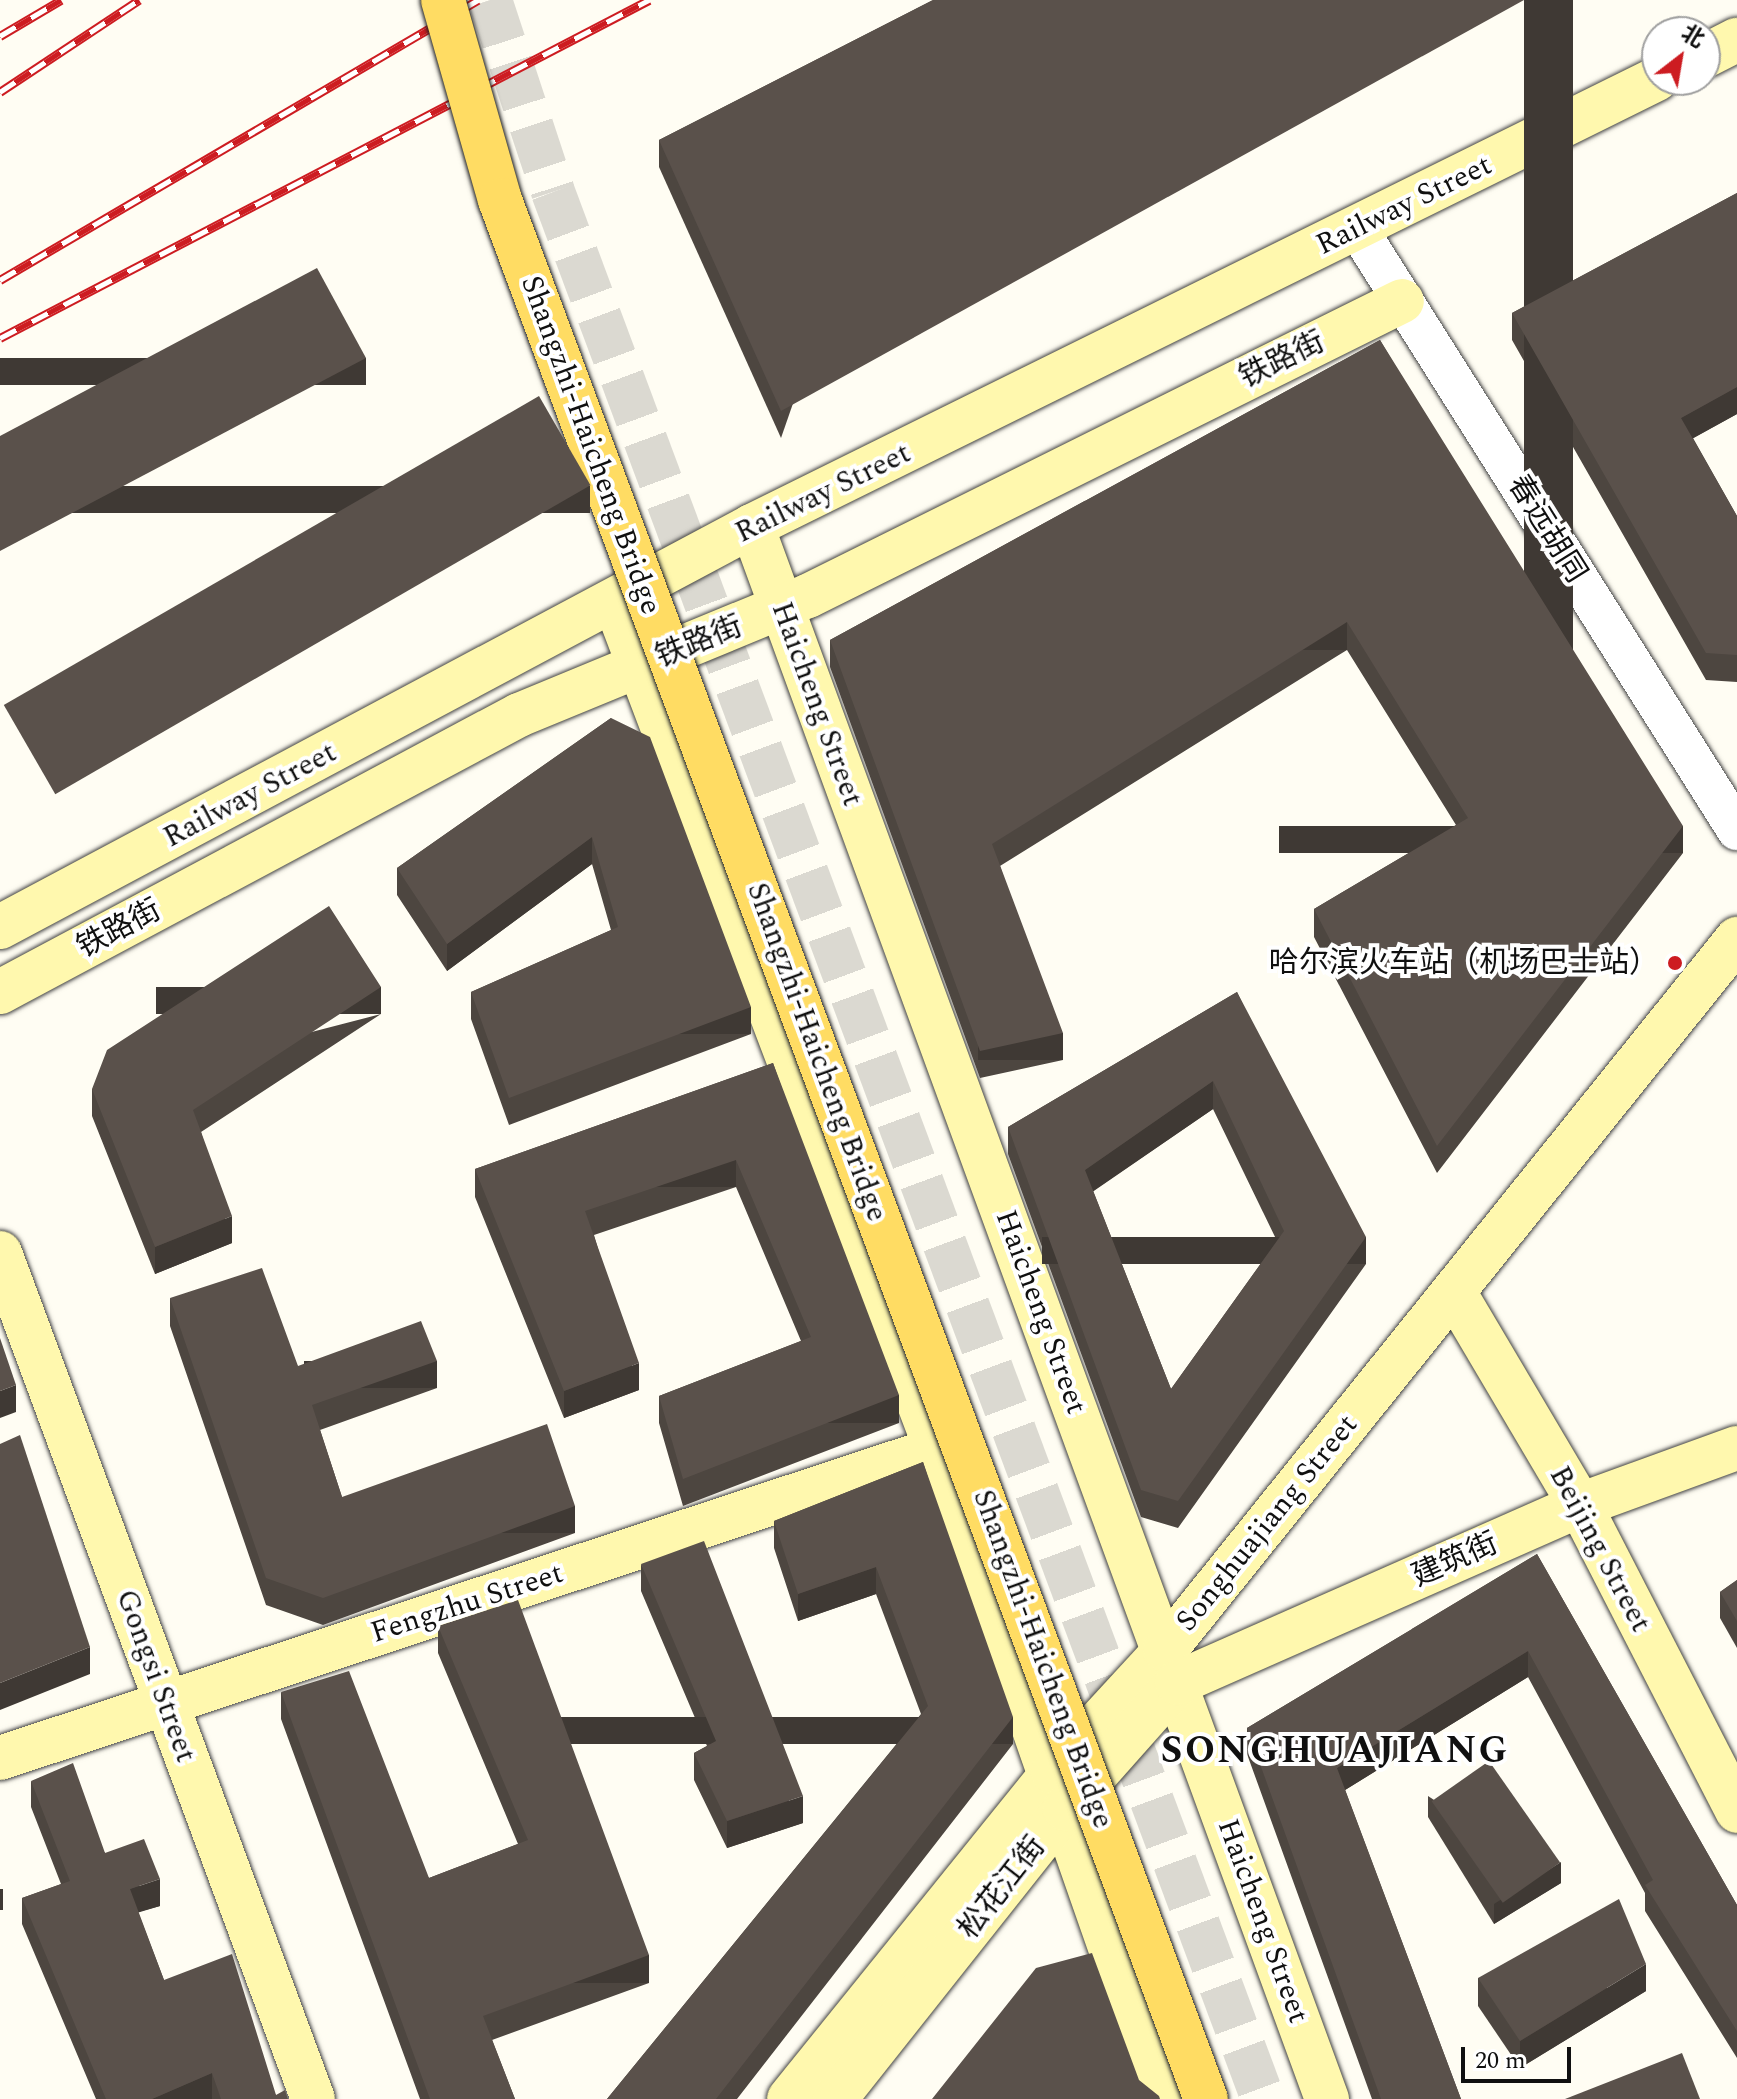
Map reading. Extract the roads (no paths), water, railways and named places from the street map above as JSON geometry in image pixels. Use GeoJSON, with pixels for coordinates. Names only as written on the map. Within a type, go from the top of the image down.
{"type":"FeatureCollection","features":[{"type":"Feature","properties":{"kind":"main road","name":"Shangzhi-Haicheng Bridge"},"geometry":{"type":"LineString","coordinates":[[443,0],[500,200],[1206,2099]]}},
{"type":"Feature","properties":{"kind":"main road","name":"Railway Street"},"geometry":{"type":"LineString","coordinates":[[0,927],[615,602],[752,526],[1641,87]]}},
{"type":"Feature","properties":{"kind":"main road","name":"铁路街"},"geometry":{"type":"LineString","coordinates":[[0,992],[519,715],[782,608],[1402,301]]}},
{"type":"Feature","properties":{"kind":"main road","name":"Haicheng Street"},"geometry":{"type":"LineString","coordinates":[[752,526],[1327,2099]]}},
{"type":"Feature","properties":{"kind":"main road"},"geometry":{"type":"LineString","coordinates":[[615,602],[936,1449],[1059,1790],[1163,2099]]}},
{"type":"Feature","properties":{"kind":"main road","name":"Songhuajiang Street"},"geometry":{"type":"LineString","coordinates":[[789,2099],[1171,1666],[1454,1292],[1737,939]]}},
{"type":"Feature","properties":{"kind":"main road","name":"Gongsi Street"},"geometry":{"type":"LineString","coordinates":[[0,1253],[313,2099]]}},
{"type":"Feature","properties":{"kind":"main road","name":"Beijing Street"},"geometry":{"type":"LineString","coordinates":[[1454,1292],[1580,1505],[1737,1811]]}},
{"type":"Feature","properties":{"kind":"main road","name":"建筑街"},"geometry":{"type":"LineString","coordinates":[[1171,1666],[1580,1505],[1737,1448]]}},
{"type":"Feature","properties":{"kind":"main road","name":"Fengzhu Street"},"geometry":{"type":"LineString","coordinates":[[0,1758],[936,1449]]}},
{"type":"Feature","properties":{"kind":"main road","name":"松花江街"},"geometry":{"type":"LineString","coordinates":[[835,2099],[1059,1790]]}},
{"type":"Feature","properties":{"kind":"street","name":"春远胡同"},"geometry":{"type":"LineString","coordinates":[[1357,228],[1737,830]]}},
{"type":"Feature","properties":{"kind":"tunnel"},"geometry":{"type":"LineString","coordinates":[[490,0],[553,192],[1263,2099]]}},
{"type":"Feature","properties":{"kind":"railway"},"geometry":{"type":"LineString","coordinates":[[0,36],[61,0]]}},
{"type":"Feature","properties":{"kind":"railway"},"geometry":{"type":"LineString","coordinates":[[0,92],[139,0]]}},
{"type":"Feature","properties":{"kind":"railway"},"geometry":{"type":"LineString","coordinates":[[0,280],[478,0]]}},
{"type":"Feature","properties":{"kind":"railway"},"geometry":{"type":"LineString","coordinates":[[0,338],[649,0]]}},
{"type":"Feature","properties":{"kind":"place","name":"哈尔滨火车站（机场巴士站）"},"geometry":{"type":"Point","coordinates":[1675,963]}},
{"type":"Feature","properties":{"kind":"district","name":"SONGHUAJIANG"},"geometry":{"type":"Point","coordinates":[1335,1752]}}]}
